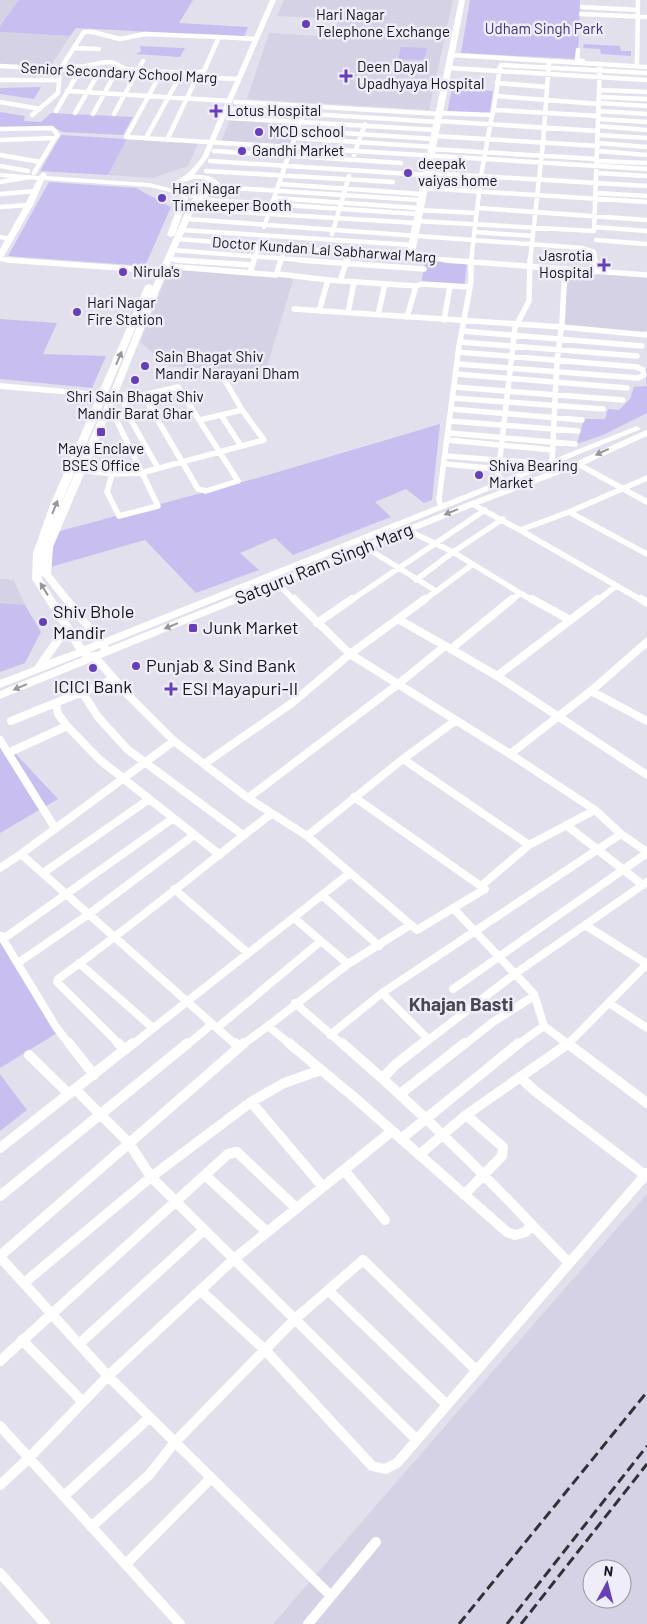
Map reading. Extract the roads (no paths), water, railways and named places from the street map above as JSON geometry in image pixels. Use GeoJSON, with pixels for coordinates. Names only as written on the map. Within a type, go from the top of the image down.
{"type":"FeatureCollection","features":[{"type":"Feature","properties":{"kind":"street"},"geometry":{"type":"LineString","coordinates":[[207,174],[214,151],[214,143],[255,48],[256,39],[273,0]]}},
{"type":"Feature","properties":{"kind":"street"},"geometry":{"type":"LineString","coordinates":[[183,196],[176,188],[176,185],[197,169],[228,118],[239,80],[278,0]]}},
{"type":"Feature","properties":{"kind":"street"},"geometry":{"type":"LineString","coordinates":[[410,258],[419,207],[450,68],[462,0]]}},
{"type":"Feature","properties":{"kind":"street"},"geometry":{"type":"LineString","coordinates":[[610,0],[610,8]]}},
{"type":"Feature","properties":{"kind":"street"},"geometry":{"type":"LineString","coordinates":[[637,65],[638,0]]}},
{"type":"Feature","properties":{"kind":"street"},"geometry":{"type":"LineString","coordinates":[[582,7],[638,8],[647,6]]}},
{"type":"Feature","properties":{"kind":"street"},"geometry":{"type":"LineString","coordinates":[[581,14],[647,17]]}},
{"type":"Feature","properties":{"kind":"street"},"geometry":{"type":"LineString","coordinates":[[32,115],[58,93],[60,69],[84,32],[89,31],[115,39],[134,38],[145,34],[256,39]]}},
{"type":"Feature","properties":{"kind":"street"},"geometry":{"type":"LineString","coordinates":[[158,73],[194,73],[204,71],[219,37]]}},
{"type":"Feature","properties":{"kind":"street"},"geometry":{"type":"LineString","coordinates":[[74,48],[99,49]]}},
{"type":"Feature","properties":{"kind":"street"},"geometry":{"type":"LineString","coordinates":[[578,50],[577,60],[647,67]]}},
{"type":"Feature","properties":{"kind":"street"},"geometry":{"type":"LineString","coordinates":[[638,50],[647,51]]}},
{"type":"Feature","properties":{"kind":"street"},"geometry":{"type":"LineString","coordinates":[[452,55],[503,58],[647,73]]}},
{"type":"Feature","properties":{"kind":"street"},"geometry":{"type":"LineString","coordinates":[[441,507],[440,499],[458,352],[470,287],[471,261],[481,176],[494,110],[498,71],[503,58]]}},
{"type":"Feature","properties":{"kind":"street"},"geometry":{"type":"LineString","coordinates":[[114,114],[143,61]]}},
{"type":"Feature","properties":{"kind":"street"},"geometry":{"type":"LineString","coordinates":[[64,63],[72,67],[113,62],[124,69],[137,72]]}},
{"type":"Feature","properties":{"kind":"street"},"geometry":{"type":"LineString","coordinates":[[161,62],[148,96],[126,137],[355,152],[488,139],[598,147],[647,147]]}},
{"type":"Feature","properties":{"kind":"street"},"geometry":{"type":"LineString","coordinates":[[501,65],[549,64]]}},
{"type":"Feature","properties":{"kind":"street"},"geometry":{"type":"LineString","coordinates":[[503,482],[499,477],[499,469],[510,379],[510,358],[515,328],[529,301],[531,245],[543,143],[549,64]]}},
{"type":"Feature","properties":{"kind":"street"},"geometry":{"type":"LineString","coordinates":[[600,67],[637,65]]}},
{"type":"Feature","properties":{"kind":"street","name":"Senior Secondary School Marg"},"geometry":{"type":"LineString","coordinates":[[0,66],[100,72],[158,73],[239,80]]}},
{"type":"Feature","properties":{"kind":"street"},"geometry":{"type":"LineString","coordinates":[[279,184],[346,188],[419,207],[475,225],[593,232],[595,228],[600,67]]}},
{"type":"Feature","properties":{"kind":"street"},"geometry":{"type":"LineString","coordinates":[[450,68],[647,80]]}},
{"type":"Feature","properties":{"kind":"street"},"geometry":{"type":"LineString","coordinates":[[56,111],[80,70]]}},
{"type":"Feature","properties":{"kind":"street"},"geometry":{"type":"LineString","coordinates":[[75,113],[100,72]]}},
{"type":"Feature","properties":{"kind":"street"},"geometry":{"type":"LineString","coordinates":[[93,114],[116,72]]}},
{"type":"Feature","properties":{"kind":"street"},"geometry":{"type":"LineString","coordinates":[[146,138],[180,76]]}},
{"type":"Feature","properties":{"kind":"street"},"geometry":{"type":"LineString","coordinates":[[167,140],[197,77]]}},
{"type":"Feature","properties":{"kind":"street"},"geometry":{"type":"LineString","coordinates":[[0,80],[59,80]]}},
{"type":"Feature","properties":{"kind":"street"},"geometry":{"type":"LineString","coordinates":[[497,83],[547,87]]}},
{"type":"Feature","properties":{"kind":"street"},"geometry":{"type":"LineString","coordinates":[[600,90],[647,92]]}},
{"type":"Feature","properties":{"kind":"street"},"geometry":{"type":"LineString","coordinates":[[67,91],[369,110],[543,128],[598,131],[647,130]]}},
{"type":"Feature","properties":{"kind":"street"},"geometry":{"type":"LineString","coordinates":[[496,96],[647,106]]}},
{"type":"Feature","properties":{"kind":"street"},"geometry":{"type":"LineString","coordinates":[[600,97],[647,99]]}},
{"type":"Feature","properties":{"kind":"street"},"geometry":{"type":"LineString","coordinates":[[0,102],[40,109]]}},
{"type":"Feature","properties":{"kind":"street"},"geometry":{"type":"LineString","coordinates":[[250,273],[297,130],[308,106]]}},
{"type":"Feature","properties":{"kind":"street"},"geometry":{"type":"LineString","coordinates":[[232,109],[367,117],[492,115]]}},
{"type":"Feature","properties":{"kind":"street"},"geometry":{"type":"LineString","coordinates":[[328,251],[355,152],[369,110]]}},
{"type":"Feature","properties":{"kind":"street"},"geometry":{"type":"LineString","coordinates":[[494,110],[598,116],[647,114]]}},
{"type":"Feature","properties":{"kind":"street"},"geometry":{"type":"LineString","coordinates":[[598,116],[647,122]]}},
{"type":"Feature","properties":{"kind":"street"},"geometry":{"type":"LineString","coordinates":[[228,118],[365,126],[433,143],[484,159],[540,163],[647,163]]}},
{"type":"Feature","properties":{"kind":"street"},"geometry":{"type":"LineString","coordinates":[[0,129],[52,128],[58,135],[30,174],[0,182]]}},
{"type":"Feature","properties":{"kind":"street"},"geometry":{"type":"LineString","coordinates":[[297,130],[361,134],[486,152],[541,155],[647,169]]}},
{"type":"Feature","properties":{"kind":"street"},"geometry":{"type":"LineString","coordinates":[[598,131],[647,138]]}},
{"type":"Feature","properties":{"kind":"street"},"geometry":{"type":"LineString","coordinates":[[0,140],[55,138]]}},
{"type":"Feature","properties":{"kind":"street"},"geometry":{"type":"LineString","coordinates":[[295,138],[359,142],[433,143]]}},
{"type":"Feature","properties":{"kind":"street"},"geometry":{"type":"LineString","coordinates":[[598,147],[647,155]]}},
{"type":"Feature","properties":{"kind":"street"},"geometry":{"type":"LineString","coordinates":[[214,151],[401,164]]}},
{"type":"Feature","properties":{"kind":"street"},"geometry":{"type":"LineString","coordinates":[[0,155],[40,162]]}},
{"type":"Feature","properties":{"kind":"street"},"geometry":{"type":"LineString","coordinates":[[210,161],[539,179],[647,192]]}},
{"type":"Feature","properties":{"kind":"street"},"geometry":{"type":"LineString","coordinates":[[0,166],[30,174]]}},
{"type":"Feature","properties":{"kind":"street"},"geometry":{"type":"LineString","coordinates":[[0,171],[137,184],[183,196],[199,198],[339,209],[419,207]]}},
{"type":"Feature","properties":{"kind":"street"},"geometry":{"type":"LineString","coordinates":[[0,176],[30,174]]}},
{"type":"Feature","properties":{"kind":"street"},"geometry":{"type":"LineString","coordinates":[[207,174],[218,187]]}},
{"type":"Feature","properties":{"kind":"street"},"geometry":{"type":"LineString","coordinates":[[42,176],[161,182],[207,174],[282,175],[394,182]]}},
{"type":"Feature","properties":{"kind":"street"},"geometry":{"type":"LineString","coordinates":[[0,255],[11,239],[42,176]]}},
{"type":"Feature","properties":{"kind":"street"},"geometry":{"type":"LineString","coordinates":[[191,208],[336,219],[419,207],[480,192],[536,195],[647,176]]}},
{"type":"Feature","properties":{"kind":"street"},"geometry":{"type":"LineString","coordinates":[[596,186],[647,181]]}},
{"type":"Feature","properties":{"kind":"street"},"geometry":{"type":"LineString","coordinates":[[596,186],[647,186]]}},
{"type":"Feature","properties":{"kind":"street"},"geometry":{"type":"LineString","coordinates":[[596,186],[647,196]]}},
{"type":"Feature","properties":{"kind":"street"},"geometry":{"type":"LineString","coordinates":[[596,186],[647,202]]}},
{"type":"Feature","properties":{"kind":"street"},"geometry":{"type":"LineString","coordinates":[[218,187],[344,196],[419,207]]}},
{"type":"Feature","properties":{"kind":"street"},"geometry":{"type":"LineString","coordinates":[[218,187],[215,191],[199,198],[191,208],[103,395],[55,505],[38,552],[37,579],[82,651],[93,657],[174,741],[248,798],[307,836],[417,930],[485,889],[354,797]]}},
{"type":"Feature","properties":{"kind":"street"},"geometry":{"type":"LineString","coordinates":[[0,194],[36,191]]}},
{"type":"Feature","properties":{"kind":"street"},"geometry":{"type":"LineString","coordinates":[[108,651],[99,643],[51,581],[45,569],[48,547],[81,470],[118,396],[165,263],[183,196]]}},
{"type":"Feature","properties":{"kind":"street"},"geometry":{"type":"LineString","coordinates":[[274,198],[647,220]]}},
{"type":"Feature","properties":{"kind":"street"},"geometry":{"type":"LineString","coordinates":[[0,207],[29,205]]}},
{"type":"Feature","properties":{"kind":"street"},"geometry":{"type":"LineString","coordinates":[[186,219],[591,250],[595,256],[594,272]]}},
{"type":"Feature","properties":{"kind":"street"},"geometry":{"type":"LineString","coordinates":[[632,230],[634,219]]}},
{"type":"Feature","properties":{"kind":"street"},"geometry":{"type":"LineString","coordinates":[[595,228],[647,231]]}},
{"type":"Feature","properties":{"kind":"street"},"geometry":{"type":"LineString","coordinates":[[181,230],[412,245]]}},
{"type":"Feature","properties":{"kind":"street"},"geometry":{"type":"LineString","coordinates":[[475,232],[533,236]]}},
{"type":"Feature","properties":{"kind":"street"},"geometry":{"type":"LineString","coordinates":[[0,237],[11,239]]}},
{"type":"Feature","properties":{"kind":"street","name":"Doctor Kundan Lal Sabharwal Marg"},"geometry":{"type":"LineString","coordinates":[[177,239],[647,275]]}},
{"type":"Feature","properties":{"kind":"street"},"geometry":{"type":"LineString","coordinates":[[596,240],[647,244]]}},
{"type":"Feature","properties":{"kind":"street"},"geometry":{"type":"LineString","coordinates":[[278,274],[285,248]]}},
{"type":"Feature","properties":{"kind":"street"},"geometry":{"type":"LineString","coordinates":[[340,281],[350,252]]}},
{"type":"Feature","properties":{"kind":"street"},"geometry":{"type":"LineString","coordinates":[[0,255],[252,265]]}},
{"type":"Feature","properties":{"kind":"street"},"geometry":{"type":"LineString","coordinates":[[165,263],[255,256],[424,268]]}},
{"type":"Feature","properties":{"kind":"street"},"geometry":{"type":"LineString","coordinates":[[407,317],[426,259]]}},
{"type":"Feature","properties":{"kind":"street"},"geometry":{"type":"LineString","coordinates":[[165,263],[340,281],[470,287]]}},
{"type":"Feature","properties":{"kind":"street"},"geometry":{"type":"LineString","coordinates":[[446,456],[551,463],[565,269]]}},
{"type":"Feature","properties":{"kind":"street"},"geometry":{"type":"LineString","coordinates":[[319,311],[328,280]]}},
{"type":"Feature","properties":{"kind":"street"},"geometry":{"type":"LineString","coordinates":[[348,313],[354,282]]}},
{"type":"Feature","properties":{"kind":"street"},"geometry":{"type":"LineString","coordinates":[[378,315],[385,284]]}},
{"type":"Feature","properties":{"kind":"street"},"geometry":{"type":"LineString","coordinates":[[444,320],[450,286]]}},
{"type":"Feature","properties":{"kind":"street"},"geometry":{"type":"LineString","coordinates":[[294,309],[562,326],[647,336],[631,367]]}},
{"type":"Feature","properties":{"kind":"street"},"geometry":{"type":"LineString","coordinates":[[462,332],[642,346]]}},
{"type":"Feature","properties":{"kind":"street"},"geometry":{"type":"LineString","coordinates":[[460,342],[637,356]]}},
{"type":"Feature","properties":{"kind":"street"},"geometry":{"type":"LineString","coordinates":[[457,364],[638,378],[644,375],[641,369],[631,367],[458,352]]}},
{"type":"Feature","properties":{"kind":"street"},"geometry":{"type":"LineString","coordinates":[[456,374],[627,388]]}},
{"type":"Feature","properties":{"kind":"street"},"geometry":{"type":"LineString","coordinates":[[81,470],[112,474],[141,472],[264,440],[242,410],[223,377]]}},
{"type":"Feature","properties":{"kind":"street"},"geometry":{"type":"LineString","coordinates":[[0,386],[118,396],[143,395],[178,387],[238,481],[206,491],[198,489],[143,395]]}},
{"type":"Feature","properties":{"kind":"street"},"geometry":{"type":"LineString","coordinates":[[454,387],[624,400]]}},
{"type":"Feature","properties":{"kind":"street"},"geometry":{"type":"LineString","coordinates":[[118,396],[158,468]]}},
{"type":"Feature","properties":{"kind":"street"},"geometry":{"type":"LineString","coordinates":[[452,398],[603,409]]}},
{"type":"Feature","properties":{"kind":"street"},"geometry":{"type":"LineString","coordinates":[[452,409],[582,420]]}},
{"type":"Feature","properties":{"kind":"street"},"geometry":{"type":"LineString","coordinates":[[200,420],[242,410]]}},
{"type":"Feature","properties":{"kind":"street"},"geometry":{"type":"LineString","coordinates":[[112,474],[107,492],[119,516],[158,506],[115,417],[128,414]]}},
{"type":"Feature","properties":{"kind":"street"},"geometry":{"type":"LineString","coordinates":[[221,415],[241,446]]}},
{"type":"Feature","properties":{"kind":"street"},"geometry":{"type":"LineString","coordinates":[[450,421],[578,431]]}},
{"type":"Feature","properties":{"kind":"street","name":"Satguru Ram Singh Marg"},"geometry":{"type":"LineString","coordinates":[[0,684],[647,425]]}},
{"type":"Feature","properties":{"kind":"street","name":"Satguru Ram Singh Marg"},"geometry":{"type":"LineString","coordinates":[[0,695],[472,504],[578,464],[647,432]]}},
{"type":"Feature","properties":{"kind":"street"},"geometry":{"type":"LineString","coordinates":[[449,433],[575,444]]}},
{"type":"Feature","properties":{"kind":"street"},"geometry":{"type":"LineString","coordinates":[[448,440],[553,450]]}},
{"type":"Feature","properties":{"kind":"street"},"geometry":{"type":"LineString","coordinates":[[445,464],[499,469]]}},
{"type":"Feature","properties":{"kind":"street"},"geometry":{"type":"LineString","coordinates":[[578,464],[647,502]]}},
{"type":"Feature","properties":{"kind":"street"},"geometry":{"type":"LineString","coordinates":[[520,530],[569,512],[647,478]]}},
{"type":"Feature","properties":{"kind":"street"},"geometry":{"type":"LineString","coordinates":[[472,504],[503,519],[647,603]]}},
{"type":"Feature","properties":{"kind":"street"},"geometry":{"type":"LineString","coordinates":[[317,623],[485,510]]}},
{"type":"Feature","properties":{"kind":"street"},"geometry":{"type":"LineString","coordinates":[[569,512],[647,554]]}},
{"type":"Feature","properties":{"kind":"street"},"geometry":{"type":"LineString","coordinates":[[416,580],[453,552],[503,519]]}},
{"type":"Feature","properties":{"kind":"street"},"geometry":{"type":"LineString","coordinates":[[407,530],[453,552],[520,593],[570,620]]}},
{"type":"Feature","properties":{"kind":"street"},"geometry":{"type":"LineString","coordinates":[[365,547],[436,591]]}},
{"type":"Feature","properties":{"kind":"street"},"geometry":{"type":"LineString","coordinates":[[204,764],[292,703],[350,654],[473,564]]}},
{"type":"Feature","properties":{"kind":"street"},"geometry":{"type":"LineString","coordinates":[[277,583],[350,654],[510,754],[595,810],[620,834],[647,853],[453,989]]}},
{"type":"Feature","properties":{"kind":"street"},"geometry":{"type":"LineString","coordinates":[[496,676],[616,586]]}},
{"type":"Feature","properties":{"kind":"street"},"geometry":{"type":"LineString","coordinates":[[248,798],[520,593]]}},
{"type":"Feature","properties":{"kind":"street"},"geometry":{"type":"LineString","coordinates":[[398,619],[496,676],[647,775]]}},
{"type":"Feature","properties":{"kind":"street"},"geometry":{"type":"LineString","coordinates":[[37,669],[67,626]]}},
{"type":"Feature","properties":{"kind":"street"},"geometry":{"type":"LineString","coordinates":[[510,754],[591,690],[647,642]]}},
{"type":"Feature","properties":{"kind":"street"},"geometry":{"type":"LineString","coordinates":[[11,721],[114,679]]}},
{"type":"Feature","properties":{"kind":"street"},"geometry":{"type":"LineString","coordinates":[[591,690],[647,721]]}},
{"type":"Feature","properties":{"kind":"street"},"geometry":{"type":"LineString","coordinates":[[82,692],[110,732],[144,763],[243,836]]}},
{"type":"Feature","properties":{"kind":"street"},"geometry":{"type":"LineString","coordinates":[[56,703],[58,714],[67,726],[123,779],[220,855]]}},
{"type":"Feature","properties":{"kind":"street"},"geometry":{"type":"LineString","coordinates":[[307,836],[402,759],[455,721]]}},
{"type":"Feature","properties":{"kind":"street"},"geometry":{"type":"LineString","coordinates":[[8,753],[67,726]]}},
{"type":"Feature","properties":{"kind":"street"},"geometry":{"type":"LineString","coordinates":[[0,740],[55,828]]}},
{"type":"Feature","properties":{"kind":"street"},"geometry":{"type":"LineString","coordinates":[[0,868],[174,741]]}},
{"type":"Feature","properties":{"kind":"street"},"geometry":{"type":"LineString","coordinates":[[402,759],[530,845]]}},
{"type":"Feature","properties":{"kind":"street"},"geometry":{"type":"LineString","coordinates":[[43,873],[148,800]]}},
{"type":"Feature","properties":{"kind":"street"},"geometry":{"type":"LineString","coordinates":[[480,886],[530,845],[595,810]]}},
{"type":"Feature","properties":{"kind":"street"},"geometry":{"type":"LineString","coordinates":[[125,1050],[57,982],[64,974],[115,938],[174,889],[271,814]]}},
{"type":"Feature","properties":{"kind":"street"},"geometry":{"type":"LineString","coordinates":[[94,1075],[56,1027],[1,937],[66,894],[172,819]]}},
{"type":"Feature","properties":{"kind":"street"},"geometry":{"type":"LineString","coordinates":[[383,1078],[395,1065],[516,973],[645,884],[623,870],[566,825]]}},
{"type":"Feature","properties":{"kind":"street"},"geometry":{"type":"LineString","coordinates":[[330,1034],[382,993],[474,931],[529,897],[620,834]]}},
{"type":"Feature","properties":{"kind":"street"},"geometry":{"type":"LineString","coordinates":[[18,963],[89,914],[194,836]]}},
{"type":"Feature","properties":{"kind":"street"},"geometry":{"type":"LineString","coordinates":[[21,854],[239,1047]]}},
{"type":"Feature","properties":{"kind":"street"},"geometry":{"type":"LineString","coordinates":[[0,1148],[350,873]]}},
{"type":"Feature","properties":{"kind":"street"},"geometry":{"type":"LineString","coordinates":[[174,889],[248,953]]}},
{"type":"Feature","properties":{"kind":"street"},"geometry":{"type":"LineString","coordinates":[[322,895],[379,946]]}},
{"type":"Feature","properties":{"kind":"street"},"geometry":{"type":"LineString","coordinates":[[453,908],[498,957],[516,973],[534,996],[544,1026],[647,1103]]}},
{"type":"Feature","properties":{"kind":"street"},"geometry":{"type":"LineString","coordinates":[[294,918],[348,964]]}},
{"type":"Feature","properties":{"kind":"street"},"geometry":{"type":"LineString","coordinates":[[331,1596],[108,1376],[0,1256],[239,1047],[348,964],[410,925]]}},
{"type":"Feature","properties":{"kind":"street"},"geometry":{"type":"LineString","coordinates":[[419,1155],[466,1115],[568,1044],[647,964],[585,925]]}},
{"type":"Feature","properties":{"kind":"street"},"geometry":{"type":"LineString","coordinates":[[0,1196],[321,941]]}},
{"type":"Feature","properties":{"kind":"street"},"geometry":{"type":"LineString","coordinates":[[79,963],[153,1028]]}},
{"type":"Feature","properties":{"kind":"street"},"geometry":{"type":"LineString","coordinates":[[382,993],[398,1011],[430,1040]]}},
{"type":"Feature","properties":{"kind":"street"},"geometry":{"type":"LineString","coordinates":[[400,1094],[486,1027],[534,996]]}},
{"type":"Feature","properties":{"kind":"street"},"geometry":{"type":"LineString","coordinates":[[609,1003],[647,1028]]}},
{"type":"Feature","properties":{"kind":"street"},"geometry":{"type":"LineString","coordinates":[[295,1004],[400,1094],[485,1175],[569,1263]]}},
{"type":"Feature","properties":{"kind":"street"},"geometry":{"type":"LineString","coordinates":[[268,1026],[508,1232],[515,1235],[526,1232],[531,1224]]}},
{"type":"Feature","properties":{"kind":"street"},"geometry":{"type":"LineString","coordinates":[[401,1139],[512,1048],[544,1026]]}},
{"type":"Feature","properties":{"kind":"street"},"geometry":{"type":"LineString","coordinates":[[29,1055],[101,1115],[128,1143],[151,1177],[416,1439]]}},
{"type":"Feature","properties":{"kind":"street"},"geometry":{"type":"LineString","coordinates":[[24,1283],[151,1177],[251,1102],[284,1083],[320,1070]]}},
{"type":"Feature","properties":{"kind":"street"},"geometry":{"type":"LineString","coordinates":[[200,1290],[265,1350],[372,1466],[379,1469],[389,1469],[397,1463],[646,1174],[535,1091],[520,1077]]}},
{"type":"Feature","properties":{"kind":"street"},"geometry":{"type":"LineString","coordinates":[[251,1102],[322,1187]]}},
{"type":"Feature","properties":{"kind":"street"},"geometry":{"type":"LineString","coordinates":[[464,1195],[485,1175],[502,1156],[504,1151],[503,1147],[466,1115]]}},
{"type":"Feature","properties":{"kind":"street"},"geometry":{"type":"LineString","coordinates":[[0,1485],[29,1458],[108,1376],[234,1259],[392,1131]]}},
{"type":"Feature","properties":{"kind":"street"},"geometry":{"type":"LineString","coordinates":[[0,1361],[228,1154],[237,1152],[296,1208]]}},
{"type":"Feature","properties":{"kind":"street"},"geometry":{"type":"LineString","coordinates":[[344,1170],[385,1220]]}},
{"type":"Feature","properties":{"kind":"street"},"geometry":{"type":"LineString","coordinates":[[206,1175],[267,1232]]}},
{"type":"Feature","properties":{"kind":"street"},"geometry":{"type":"LineString","coordinates":[[79,1344],[204,1230]]}},
{"type":"Feature","properties":{"kind":"street"},"geometry":{"type":"LineString","coordinates":[[91,1526],[149,1475],[175,1442],[294,1319],[363,1260],[476,1370]]}},
{"type":"Feature","properties":{"kind":"street"},"geometry":{"type":"LineString","coordinates":[[328,1290],[446,1404]]}},
{"type":"Feature","properties":{"kind":"street"},"geometry":{"type":"LineString","coordinates":[[22,1340],[83,1402]]}},
{"type":"Feature","properties":{"kind":"street"},"geometry":{"type":"LineString","coordinates":[[64,1496],[150,1417]]}},
{"type":"Feature","properties":{"kind":"street"},"geometry":{"type":"LineString","coordinates":[[0,1426],[180,1624]]}},
{"type":"Feature","properties":{"kind":"street"},"geometry":{"type":"LineString","coordinates":[[126,1564],[212,1478]]}},
{"type":"Feature","properties":{"kind":"street"},"geometry":{"type":"LineString","coordinates":[[308,1624],[376,1542]]}},
{"type":"Feature","properties":{"kind":"street"},"geometry":{"type":"LineString","coordinates":[[0,1573],[45,1624]]}},
{"type":"Feature","properties":{"kind":"railway"},"geometry":{"type":"LineString","coordinates":[[459,1624],[647,1392]]}},
{"type":"Feature","properties":{"kind":"railway"},"geometry":{"type":"LineString","coordinates":[[507,1624],[647,1446]]}},
{"type":"Feature","properties":{"kind":"railway"},"geometry":{"type":"LineString","coordinates":[[521,1624],[647,1464]]}},
{"type":"Feature","properties":{"kind":"place","name":"Hari Nagar Telephone Exchange"},"geometry":{"type":"Point","coordinates":[306,24]}},
{"type":"Feature","properties":{"kind":"place","name":"Deen Dayal Upadhyaya Hospital"},"geometry":{"type":"Point","coordinates":[346,76]}},
{"type":"Feature","properties":{"kind":"place","name":"Lotus Hospital"},"geometry":{"type":"Point","coordinates":[216,111]}},
{"type":"Feature","properties":{"kind":"place","name":"MCD school"},"geometry":{"type":"Point","coordinates":[259,132]}},
{"type":"Feature","properties":{"kind":"place","name":"Gandhi Market"},"geometry":{"type":"Point","coordinates":[242,151]}},
{"type":"Feature","properties":{"kind":"place","name":"deepak vaiyas home"},"geometry":{"type":"Point","coordinates":[408,173]}},
{"type":"Feature","properties":{"kind":"place","name":"Hari Nagar Timekeeper Booth"},"geometry":{"type":"Point","coordinates":[162,198]}},
{"type":"Feature","properties":{"kind":"place","name":"Jasrotia Hospital"},"geometry":{"type":"Point","coordinates":[604,265]}},
{"type":"Feature","properties":{"kind":"place","name":"Nirula's"},"geometry":{"type":"Point","coordinates":[123,272]}},
{"type":"Feature","properties":{"kind":"place","name":"Hari Nagar Fire Station"},"geometry":{"type":"Point","coordinates":[77,312]}},
{"type":"Feature","properties":{"kind":"place","name":"Sain Bhagat Shiv Mandir Narayani Dham"},"geometry":{"type":"Point","coordinates":[145,366]}},
{"type":"Feature","properties":{"kind":"place","name":"Shri Sain Bhagat Shiv Mandir Barat Ghar"},"geometry":{"type":"Point","coordinates":[135,380]}},
{"type":"Feature","properties":{"kind":"place","name":"Maya Enclave BSES Office"},"geometry":{"type":"Point","coordinates":[101,432]}},
{"type":"Feature","properties":{"kind":"place","name":"Shiva Bearing Market"},"geometry":{"type":"Point","coordinates":[479,475]}},
{"type":"Feature","properties":{"kind":"place","name":"Shiv Bhole Mandir"},"geometry":{"type":"Point","coordinates":[43,622]}},
{"type":"Feature","properties":{"kind":"place","name":"Junk Market"},"geometry":{"type":"Point","coordinates":[193,628]}},
{"type":"Feature","properties":{"kind":"place","name":"Punjab & Sind Bank"},"geometry":{"type":"Point","coordinates":[136,666]}},
{"type":"Feature","properties":{"kind":"place","name":"ICICI Bank"},"geometry":{"type":"Point","coordinates":[93,668]}},
{"type":"Feature","properties":{"kind":"place","name":"ESI Mayapuri-II"},"geometry":{"type":"Point","coordinates":[171,689]}},
{"type":"Feature","properties":{"kind":"district","name":"Khajan Basti"},"geometry":{"type":"Point","coordinates":[461,1004]}},
{"type":"Feature","properties":{"kind":"park label","name":"Udham Singh Park"},"geometry":{"type":"Point","coordinates":[544,29]}}]}
